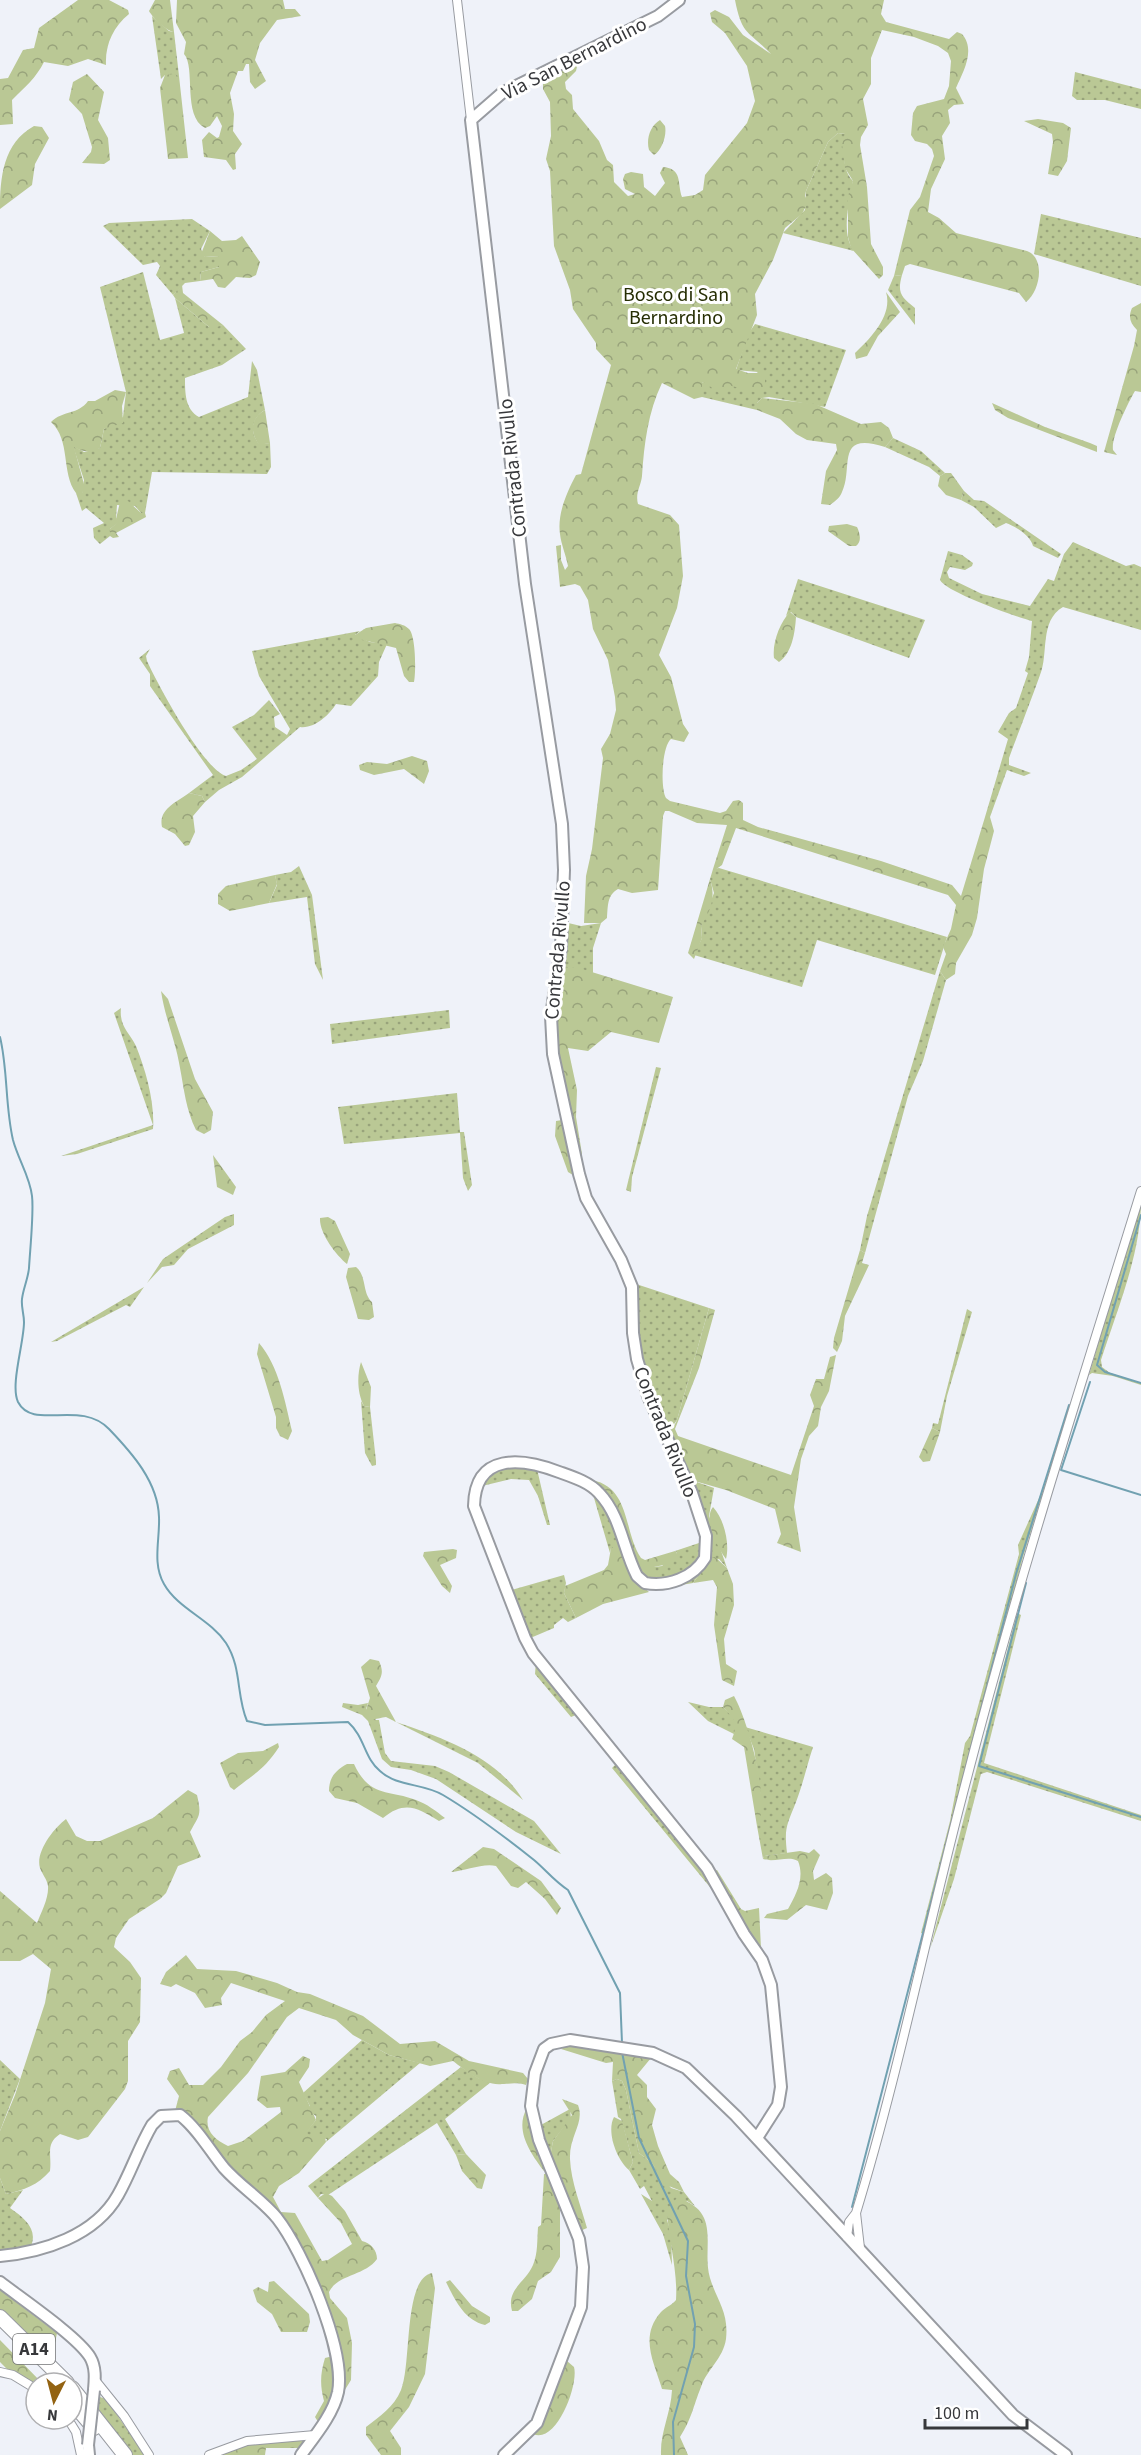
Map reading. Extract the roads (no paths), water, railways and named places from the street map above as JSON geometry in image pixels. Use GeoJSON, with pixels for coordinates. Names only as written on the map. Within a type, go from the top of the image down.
{"type":"FeatureCollection","features":[{"type":"Feature","properties":{"kind":"highway","name":"A14"},"geometry":{"type":"LineString","coordinates":[[0,2317],[55,2371]]}},
{"type":"Feature","properties":{"kind":"highway","name":"A14"},"geometry":{"type":"LineString","coordinates":[[0,2330],[43,2371]]}},
{"type":"Feature","properties":{"kind":"highway"},"geometry":{"type":"LineString","coordinates":[[84,2403],[125,2455]]}},
{"type":"Feature","properties":{"kind":"highway"},"geometry":{"type":"LineString","coordinates":[[84,2417],[114,2455]]}},
{"type":"Feature","properties":{"kind":"street"},"geometry":{"type":"LineString","coordinates":[[456,0],[471,120]]}},
{"type":"Feature","properties":{"kind":"street","name":"Via San Bernardino"},"geometry":{"type":"LineString","coordinates":[[471,120],[502,93],[658,16],[679,0]]}},
{"type":"Feature","properties":{"kind":"street","name":"Contrada Rivullo"},"geometry":{"type":"LineString","coordinates":[[471,120],[527,599],[562,824],[564,870],[561,948],[551,1016],[553,1054],[586,1198],[621,1260],[632,1287],[633,1334],[638,1359],[648,1395],[692,1493],[706,1536],[705,1558],[691,1575],[669,1582],[645,1583],[637,1576],[611,1508],[598,1492],[580,1479],[526,1462],[516,1460],[503,1464],[479,1479],[474,1490],[474,1506],[525,1638],[533,1653],[707,1868],[744,1934],[762,1960],[771,1985],[781,2087],[777,2105],[757,2138]]}},
{"type":"Feature","properties":{"kind":"street"},"geometry":{"type":"LineString","coordinates":[[848,2237],[852,2234],[880,2135],[967,1776],[1024,1566],[1141,1191]]}},
{"type":"Feature","properties":{"kind":"street"},"geometry":{"type":"LineString","coordinates":[[504,2455],[537,2423],[576,2326],[584,2289],[579,2239],[539,2140],[532,2115],[532,2085],[539,2058],[551,2044],[564,2041],[652,2053],[686,2068],[757,2138],[1013,2415],[1066,2455]]}},
{"type":"Feature","properties":{"kind":"street"},"geometry":{"type":"LineString","coordinates":[[0,2256],[47,2249],[74,2235],[98,2218],[118,2194],[152,2125],[161,2116],[180,2115],[225,2169],[276,2217],[300,2258],[331,2330],[337,2352],[338,2392],[315,2435],[301,2455]]}},
{"type":"Feature","properties":{"kind":"street"},"geometry":{"type":"LineString","coordinates":[[832,2220],[855,2218]]}},
{"type":"Feature","properties":{"kind":"street"},"geometry":{"type":"LineString","coordinates":[[855,2218],[861,2252]]}},
{"type":"Feature","properties":{"kind":"street"},"geometry":{"type":"LineString","coordinates":[[0,2282],[82,2348],[93,2364],[94,2385],[88,2450]]}},
{"type":"Feature","properties":{"kind":"street"},"geometry":{"type":"LineString","coordinates":[[0,2372],[13,2375],[24,2382]]}},
{"type":"Feature","properties":{"kind":"street"},"geometry":{"type":"LineString","coordinates":[[94,2385],[124,2416],[149,2455]]}},
{"type":"Feature","properties":{"kind":"street"},"geometry":{"type":"LineString","coordinates":[[75,2431],[81,2455]]}},
{"type":"Feature","properties":{"kind":"street"},"geometry":{"type":"LineString","coordinates":[[209,2455],[247,2441],[315,2435]]}},
{"type":"Feature","properties":{"kind":"waterway"},"geometry":{"type":"LineString","coordinates":[[0,1037],[10,1127],[15,1147],[29,1182],[32,1203],[29,1268],[22,1299],[24,1319],[16,1385],[18,1402],[25,1410],[34,1414],[85,1416],[97,1420],[109,1429],[135,1458],[149,1480],[158,1504],[157,1560],[160,1576],[170,1593],[212,1627],[226,1643],[237,1672],[241,1701],[247,1721],[265,1725],[348,1722],[358,1734],[371,1760],[380,1771],[394,1780],[427,1788],[455,1802],[534,1860],[568,1890],[620,1993],[622,2043]]}},
{"type":"Feature","properties":{"kind":"waterway"},"geometry":{"type":"LineString","coordinates":[[1141,1215],[1097,1365],[1105,1372],[1141,1383]]}},
{"type":"Feature","properties":{"kind":"waterway"},"geometry":{"type":"LineString","coordinates":[[1090,1382],[1061,1470],[1141,1495]]}},
{"type":"Feature","properties":{"kind":"waterway"},"geometry":{"type":"LineString","coordinates":[[852,2207],[1016,1574],[1069,1405]]}},
{"type":"Feature","properties":{"kind":"waterway"},"geometry":{"type":"LineString","coordinates":[[1026,1583],[979,1766],[1141,1817]]}},
{"type":"Feature","properties":{"kind":"waterway"},"geometry":{"type":"LineString","coordinates":[[622,2052],[639,2138],[688,2241],[686,2276],[695,2324],[694,2347],[673,2422],[674,2455]]}},
{"type":"Feature","properties":{"kind":"park label","name":"Bosco di San Bernardino"},"geometry":{"type":"Point","coordinates":[676,306]}}]}
